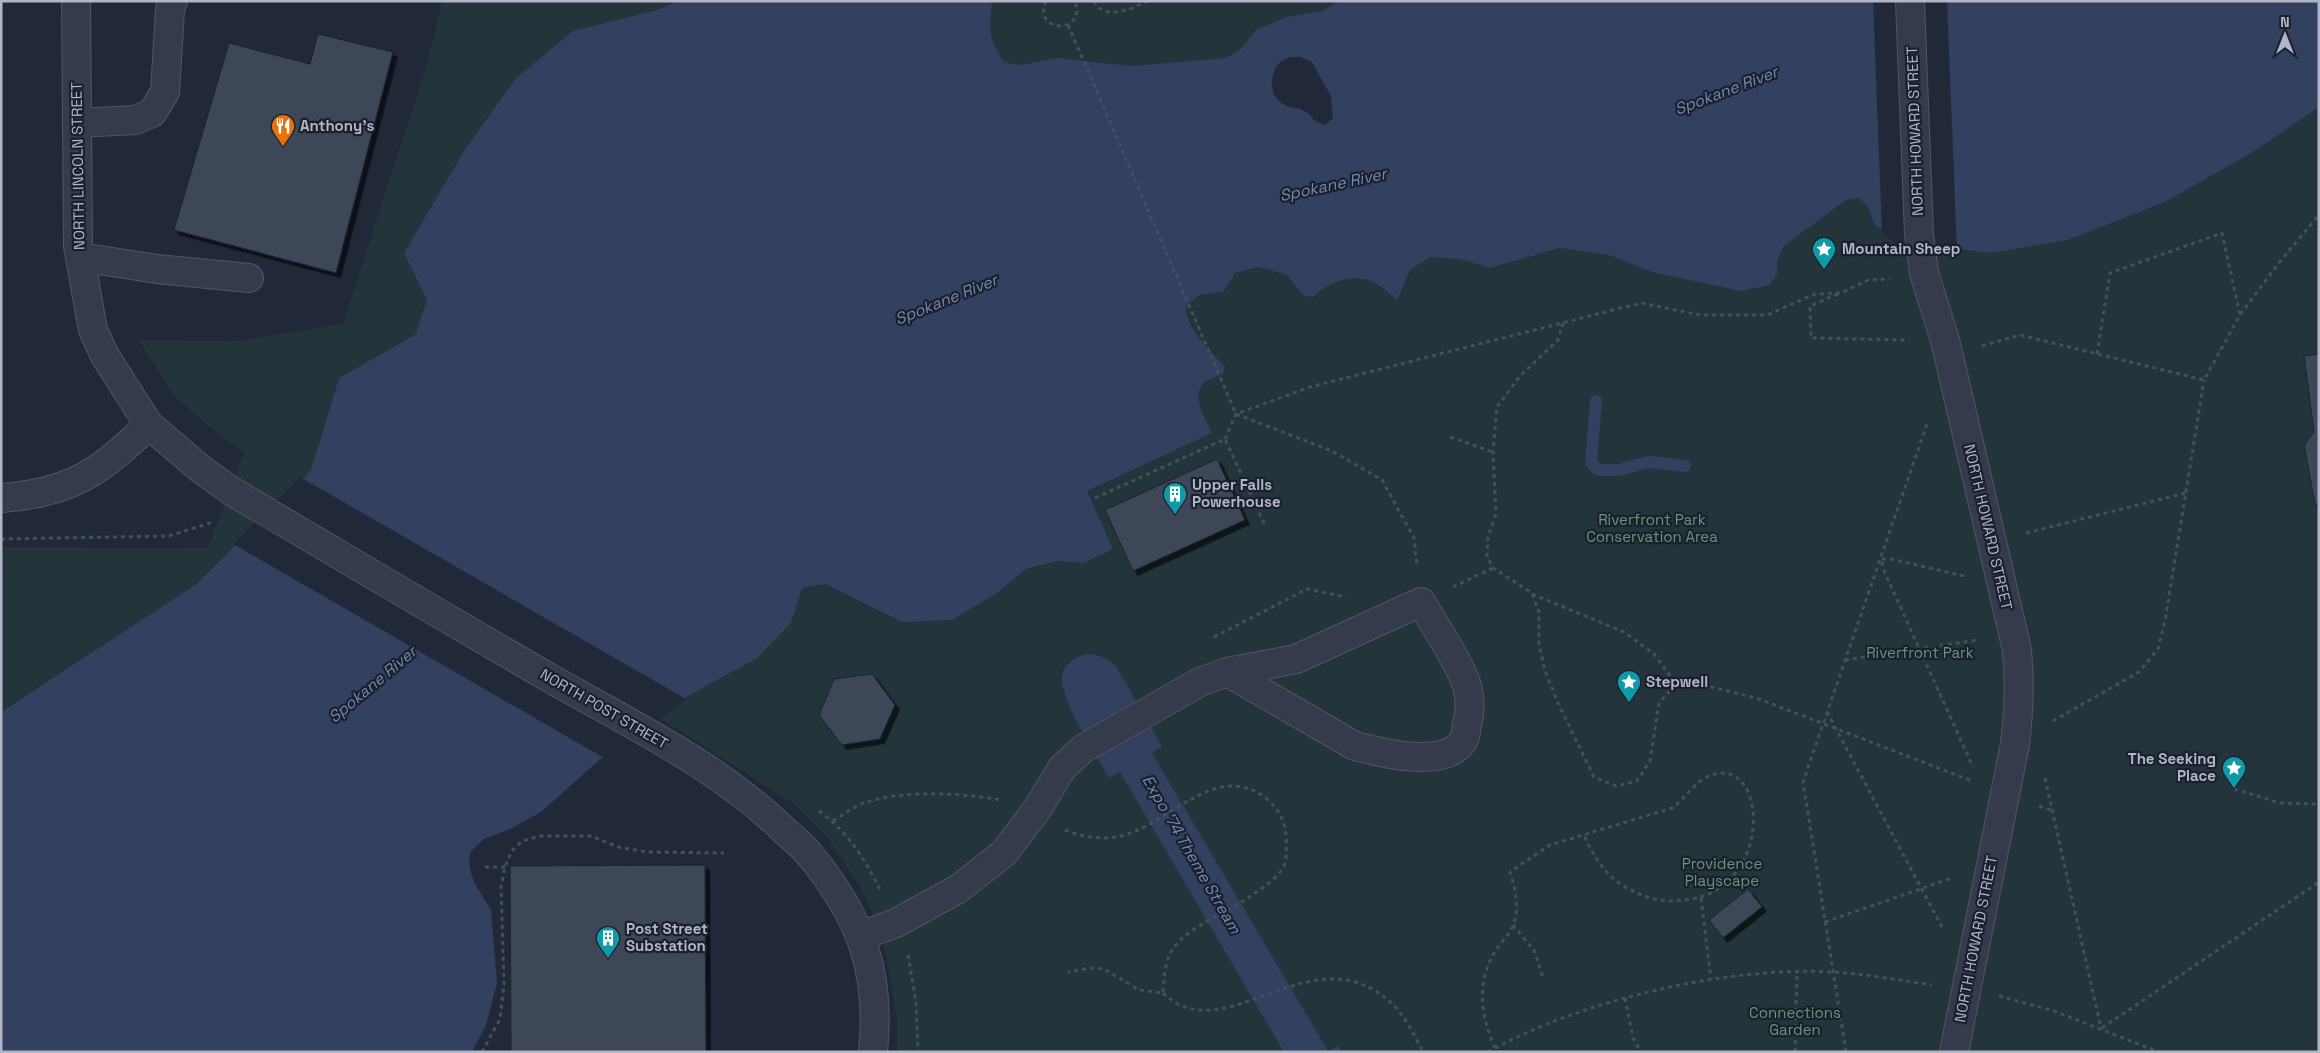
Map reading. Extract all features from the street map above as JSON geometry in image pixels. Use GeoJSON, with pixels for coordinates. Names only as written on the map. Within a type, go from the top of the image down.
{"type":"FeatureCollection","features":[{"type":"Feature","properties":{"kind":"street","name":"NORTH LINCOLN STREET"},"geometry":{"type":"LineString","coordinates":[[76,1],[80,256],[93,330],[106,356],[149,425],[202,470]]}},
{"type":"Feature","properties":{"kind":"street"},"geometry":{"type":"LineString","coordinates":[[77,123],[135,120],[152,113],[165,92],[170,9],[173,1]]}},
{"type":"Feature","properties":{"kind":"street","name":"NORTH HOWARD STREET"},"geometry":{"type":"LineString","coordinates":[[1910,1],[1919,234],[1925,276],[1948,350],[2019,666],[2020,696],[2014,744],[1993,789],[1990,865],[1954,1052]]}},
{"type":"Feature","properties":{"kind":"street"},"geometry":{"type":"LineString","coordinates":[[80,256],[157,269],[249,278]]}},
{"type":"Feature","properties":{"kind":"street"},"geometry":{"type":"LineString","coordinates":[[1,498],[49,492],[79,481],[115,457],[149,425]]}},
{"type":"Feature","properties":{"kind":"street","name":"NORTH POST STREET"},"geometry":{"type":"LineString","coordinates":[[202,470],[233,492],[708,768],[768,814],[813,857],[845,902],[861,936],[875,1000],[873,1052]]}},
{"type":"Feature","properties":{"kind":"street"},"geometry":{"type":"LineString","coordinates":[[861,936],[896,923],[958,889],[1004,853],[1038,808],[1062,768],[1084,748],[1200,682],[1227,672],[1296,659],[1421,602],[1468,689],[1469,715],[1464,739],[1454,750],[1442,755],[1410,757],[1355,746],[1227,672]]}},
{"type":"Feature","properties":{"kind":"path"},"geometry":{"type":"LineString","coordinates":[[1046,1],[1044,12],[1048,21],[1058,26],[1068,25],[1076,17],[1077,11],[1074,1]]}},
{"type":"Feature","properties":{"kind":"path"},"geometry":{"type":"LineString","coordinates":[[1094,1],[1095,5],[1109,12],[1124,12],[1148,1]]}},
{"type":"Feature","properties":{"kind":"path"},"geometry":{"type":"LineString","coordinates":[[1068,25],[1236,414],[1332,451],[1382,480],[1414,538],[1421,602],[1493,568]]}},
{"type":"Feature","properties":{"kind":"path"},"geometry":{"type":"LineString","coordinates":[[2051,722],[2139,672],[2158,649],[2165,621],[2204,380],[2240,316],[2278,264],[2319,215]]}},
{"type":"Feature","properties":{"kind":"path"},"geometry":{"type":"LineString","coordinates":[[2097,354],[2110,273],[2222,233],[2240,316]]}},
{"type":"Feature","properties":{"kind":"path"},"geometry":{"type":"LineString","coordinates":[[1925,276],[1868,280],[1810,306],[1811,338],[1948,350],[1981,346],[2020,335],[2204,380]]}},
{"type":"Feature","properties":{"kind":"path"},"geometry":{"type":"LineString","coordinates":[[1095,498],[1225,439],[1236,414],[1310,387],[1641,303],[1700,315],[1766,315],[1815,294],[1841,293]]}},
{"type":"Feature","properties":{"kind":"path"},"geometry":{"type":"LineString","coordinates":[[1563,323],[1558,340],[1520,376],[1497,407],[1493,452],[1496,514],[1488,537],[1487,556],[1493,568],[1532,593],[1624,632],[1654,654],[1676,684]]}},
{"type":"Feature","properties":{"kind":"path"},"geometry":{"type":"LineString","coordinates":[[1846,1052],[1803,782],[1930,417]]}},
{"type":"Feature","properties":{"kind":"path"},"geometry":{"type":"LineString","coordinates":[[1450,437],[1493,452]]}},
{"type":"Feature","properties":{"kind":"path"},"geometry":{"type":"LineString","coordinates":[[1225,439],[1266,527]]}},
{"type":"Feature","properties":{"kind":"path"},"geometry":{"type":"LineString","coordinates":[[1991,541],[2186,493]]}},
{"type":"Feature","properties":{"kind":"path"},"geometry":{"type":"LineString","coordinates":[[1,539],[169,536],[217,520]]}},
{"type":"Feature","properties":{"kind":"path"},"geometry":{"type":"LineString","coordinates":[[1881,559],[1890,559],[2001,584]]}},
{"type":"Feature","properties":{"kind":"path"},"geometry":{"type":"LineString","coordinates":[[1881,559],[1885,573],[1920,648],[1993,789]]}},
{"type":"Feature","properties":{"kind":"path"},"geometry":{"type":"LineString","coordinates":[[1213,638],[1307,589],[1346,598]]}},
{"type":"Feature","properties":{"kind":"path"},"geometry":{"type":"LineString","coordinates":[[1532,593],[1539,612],[1539,644],[1545,671],[1557,701],[1594,777],[1616,786],[1637,781],[1650,761],[1659,703],[1676,684],[1699,684],[1759,699],[2052,811]]}},
{"type":"Feature","properties":{"kind":"path"},"geometry":{"type":"LineString","coordinates":[[1845,660],[2013,634]]}},
{"type":"Feature","properties":{"kind":"path"},"geometry":{"type":"LineString","coordinates":[[1827,712],[1921,888],[1967,983]]}},
{"type":"Feature","properties":{"kind":"path"},"geometry":{"type":"LineString","coordinates":[[1495,1048],[1482,1013],[1485,974],[1494,952],[1513,925],[1517,902],[1510,872],[1550,845],[1584,834],[1672,808],[1681,802],[1700,781],[1710,776],[1720,774],[1740,779],[1748,789],[1753,801],[1750,843],[1745,862],[1736,875],[1720,889],[1701,898],[1680,901],[1659,900],[1638,894],[1609,876],[1594,858],[1584,834]]}},
{"type":"Feature","properties":{"kind":"path"},"geometry":{"type":"LineString","coordinates":[[2045,776],[2101,1029]]}},
{"type":"Feature","properties":{"kind":"path"},"geometry":{"type":"LineString","coordinates":[[833,821],[864,802],[887,797],[971,794],[1038,808],[1061,828],[1079,836],[1103,838],[1128,834],[1182,803],[1214,788],[1240,786],[1260,793],[1279,810],[1287,834],[1286,862],[1274,879],[1189,934],[1176,945],[1168,959],[1164,976],[1163,993],[1167,1001]]}},
{"type":"Feature","properties":{"kind":"path"},"geometry":{"type":"LineString","coordinates":[[2234,789],[2280,803],[2319,804]]}},
{"type":"Feature","properties":{"kind":"path"},"geometry":{"type":"LineString","coordinates":[[482,1052],[500,1019],[504,985],[501,888],[505,867],[511,852],[522,841],[540,836],[591,836],[618,847],[647,852],[724,853]]}},
{"type":"Feature","properties":{"kind":"path"},"geometry":{"type":"LineString","coordinates":[[1825,922],[1990,865]]}},
{"type":"Feature","properties":{"kind":"path"},"geometry":{"type":"LineString","coordinates":[[485,867],[505,867]]}},
{"type":"Feature","properties":{"kind":"path"},"geometry":{"type":"LineString","coordinates":[[2101,1029],[2319,882]]}},
{"type":"Feature","properties":{"kind":"path"},"geometry":{"type":"LineString","coordinates":[[1701,898],[1711,979]]}},
{"type":"Feature","properties":{"kind":"path"},"geometry":{"type":"LineString","coordinates":[[1513,925],[1535,952],[1544,978]]}},
{"type":"Feature","properties":{"kind":"path"},"geometry":{"type":"LineString","coordinates":[[1068,972],[1090,968],[1104,969],[1139,990],[1163,993]]}},
{"type":"Feature","properties":{"kind":"path"},"geometry":{"type":"LineString","coordinates":[[1488,1052],[1547,1025],[1625,998],[1711,979],[1797,972],[1833,972],[1967,983],[2101,1029],[2159,1052]]}},
{"type":"Feature","properties":{"kind":"path"},"geometry":{"type":"LineString","coordinates":[[1795,1052],[1797,972]]}},
{"type":"Feature","properties":{"kind":"path"},"geometry":{"type":"LineString","coordinates":[[1336,985],[1363,986],[1389,1001],[1408,1023],[1423,1052]]}},
{"type":"Feature","properties":{"kind":"path"},"geometry":{"type":"LineString","coordinates":[[1625,998],[1633,1038],[1641,1052]]}},
{"type":"Feature","properties":{"kind":"green space"},"geometry":{"type":"Polygon","coordinates":[[[442,1],[678,1],[654,11],[404,253],[427,300],[415,336],[339,378],[311,470],[195,585],[1,712],[1,547],[208,548],[244,453],[202,421],[172,393],[139,340],[236,341],[343,324],[427,64],[442,1]]]}},
{"type":"Feature","properties":{"kind":"green space"},"geometry":{"type":"Polygon","coordinates":[[[992,1],[1338,1],[1323,11],[1286,17],[1256,30],[1239,51],[1225,58],[1132,66],[1057,58],[1020,65],[1004,62],[992,39],[992,1]]]}},
{"type":"Feature","properties":{"kind":"green space","name":"Riverfront Park"},"geometry":{"type":"Polygon","coordinates":[[[2319,107],[2319,1052],[897,1052],[897,1021],[888,965],[876,920],[859,885],[829,840],[791,802],[657,716],[791,623],[801,588],[824,584],[902,622],[952,620],[997,593],[1026,569],[1058,561],[1084,563],[1112,549],[1086,491],[1212,433],[1200,408],[1198,394],[1204,383],[1223,374],[1225,367],[1194,331],[1187,315],[1186,306],[1200,295],[1224,291],[1235,273],[1258,267],[1287,275],[1304,296],[1313,297],[1326,287],[1340,281],[1355,278],[1363,279],[1378,284],[1397,300],[1410,270],[1430,257],[1459,259],[1490,268],[1560,248],[1609,255],[1652,272],[1777,275],[1777,261],[1784,246],[1846,200],[1859,198],[1868,207],[1874,224],[1900,242],[1991,253],[2068,240],[2167,201],[2253,152],[2319,107]]]}},
{"type":"Feature","properties":{"kind":"water","name":"Spokane River"},"geometry":{"type":"Polygon","coordinates":[[[678,1],[992,1],[992,39],[1004,62],[1020,65],[1057,58],[1132,66],[1225,58],[1239,51],[1256,30],[1286,17],[1323,11],[1338,1],[2319,1],[2319,107],[2253,152],[2167,201],[2068,240],[1991,253],[1900,242],[1874,224],[1868,207],[1859,198],[1846,200],[1784,246],[1777,261],[1777,275],[1769,285],[1741,291],[1652,272],[1609,255],[1560,248],[1490,268],[1459,259],[1430,257],[1410,270],[1397,300],[1378,284],[1363,279],[1355,278],[1340,281],[1325,287],[1313,297],[1304,296],[1287,275],[1258,267],[1235,273],[1224,291],[1200,295],[1186,306],[1187,315],[1194,331],[1225,367],[1223,374],[1204,383],[1198,394],[1200,408],[1212,433],[1087,491],[1113,549],[1084,563],[1058,561],[1026,569],[997,593],[952,620],[902,622],[825,584],[802,588],[791,623],[757,658],[686,697],[657,716],[597,762],[541,812],[510,829],[484,839],[471,851],[469,861],[471,873],[475,884],[491,910],[497,983],[486,1025],[472,1052],[1,1052],[1,712],[195,585],[311,470],[339,378],[415,335],[427,300],[404,253],[466,148],[516,78],[573,31],[654,11],[678,1]],[[1300,57],[1282,61],[1274,70],[1272,76],[1273,89],[1281,103],[1303,110],[1315,121],[1325,125],[1333,118],[1331,96],[1312,62],[1300,57]]]}},
{"type":"Feature","properties":{"kind":"water","name":"Expo '74 Theme Stream"},"geometry":{"type":"Polygon","coordinates":[[[1086,654],[1102,657],[1116,666],[1162,746],[1152,753],[1328,1051],[1338,1046],[1342,1052],[1284,1052],[1120,772],[1109,778],[1074,716],[1064,690],[1062,675],[1069,663],[1086,654]]]}},
{"type":"Feature","properties":{"kind":"pier"},"geometry":{"type":"Polygon","coordinates":[[[1873,1],[1947,1],[1957,252],[1900,245],[1882,233],[1873,1]]]}},
{"type":"Feature","properties":{"kind":"pier"},"geometry":{"type":"Polygon","coordinates":[[[300,477],[686,699],[606,759],[233,544],[300,477]]]}},
{"type":"Feature","properties":{"kind":"building","name":"Anthony's"},"geometry":{"type":"Polygon","coordinates":[[[318,34],[393,52],[336,273],[174,230],[229,43],[310,64],[318,34]]]}},
{"type":"Feature","properties":{"kind":"building"},"geometry":{"type":"Polygon","coordinates":[[[2319,354],[2319,504],[2315,504],[2304,445],[2314,432],[2304,356],[2319,354]]]}},
{"type":"Feature","properties":{"kind":"building","name":"Upper Falls Powerhouse"},"geometry":{"type":"Polygon","coordinates":[[[1217,459],[1245,520],[1133,571],[1105,510],[1217,459]]]}},
{"type":"Feature","properties":{"kind":"building"},"geometry":{"type":"Polygon","coordinates":[[[872,674],[895,705],[880,739],[842,745],[819,715],[834,679],[872,674]]]}},
{"type":"Feature","properties":{"kind":"building","name":"Post Street Substation"},"geometry":{"type":"Polygon","coordinates":[[[705,865],[706,1052],[511,1052],[510,866],[705,865]]]}},
{"type":"Feature","properties":{"kind":"building"},"geometry":{"type":"Polygon","coordinates":[[[1748,889],[1762,907],[1723,938],[1709,920],[1748,889]]]}},
{"type":"Feature","properties":{"kind":"waterway"},"geometry":{"type":"LineString","coordinates":[[1596,401],[1591,462],[1598,470],[1619,470],[1649,462],[1685,466]]}},
{"type":"Feature","properties":{"kind":"place","name":"Anthony's"},"geometry":{"type":"Point","coordinates":[283,147]}},
{"type":"Feature","properties":{"kind":"place","name":"Mountain Sheep"},"geometry":{"type":"Point","coordinates":[1824,270]}},
{"type":"Feature","properties":{"kind":"place","name":"Upper Falls Powerhouse"},"geometry":{"type":"Point","coordinates":[1175,515]}},
{"type":"Feature","properties":{"kind":"place","name":"Stepwell"},"geometry":{"type":"Point","coordinates":[1629,703]}},
{"type":"Feature","properties":{"kind":"place","name":"The Seeking Place"},"geometry":{"type":"Point","coordinates":[2234,789]}},
{"type":"Feature","properties":{"kind":"place","name":"Post Street Substation"},"geometry":{"type":"Point","coordinates":[608,959]}},
{"type":"Feature","properties":{"kind":"park label","name":"Riverfront Park Conservation Area"},"geometry":{"type":"Point","coordinates":[1652,528]}},
{"type":"Feature","properties":{"kind":"park label","name":"Providence Playscape"},"geometry":{"type":"Point","coordinates":[1722,872]}},
{"type":"Feature","properties":{"kind":"park label","name":"Connections Garden"},"geometry":{"type":"Point","coordinates":[1795,1022]}}]}
